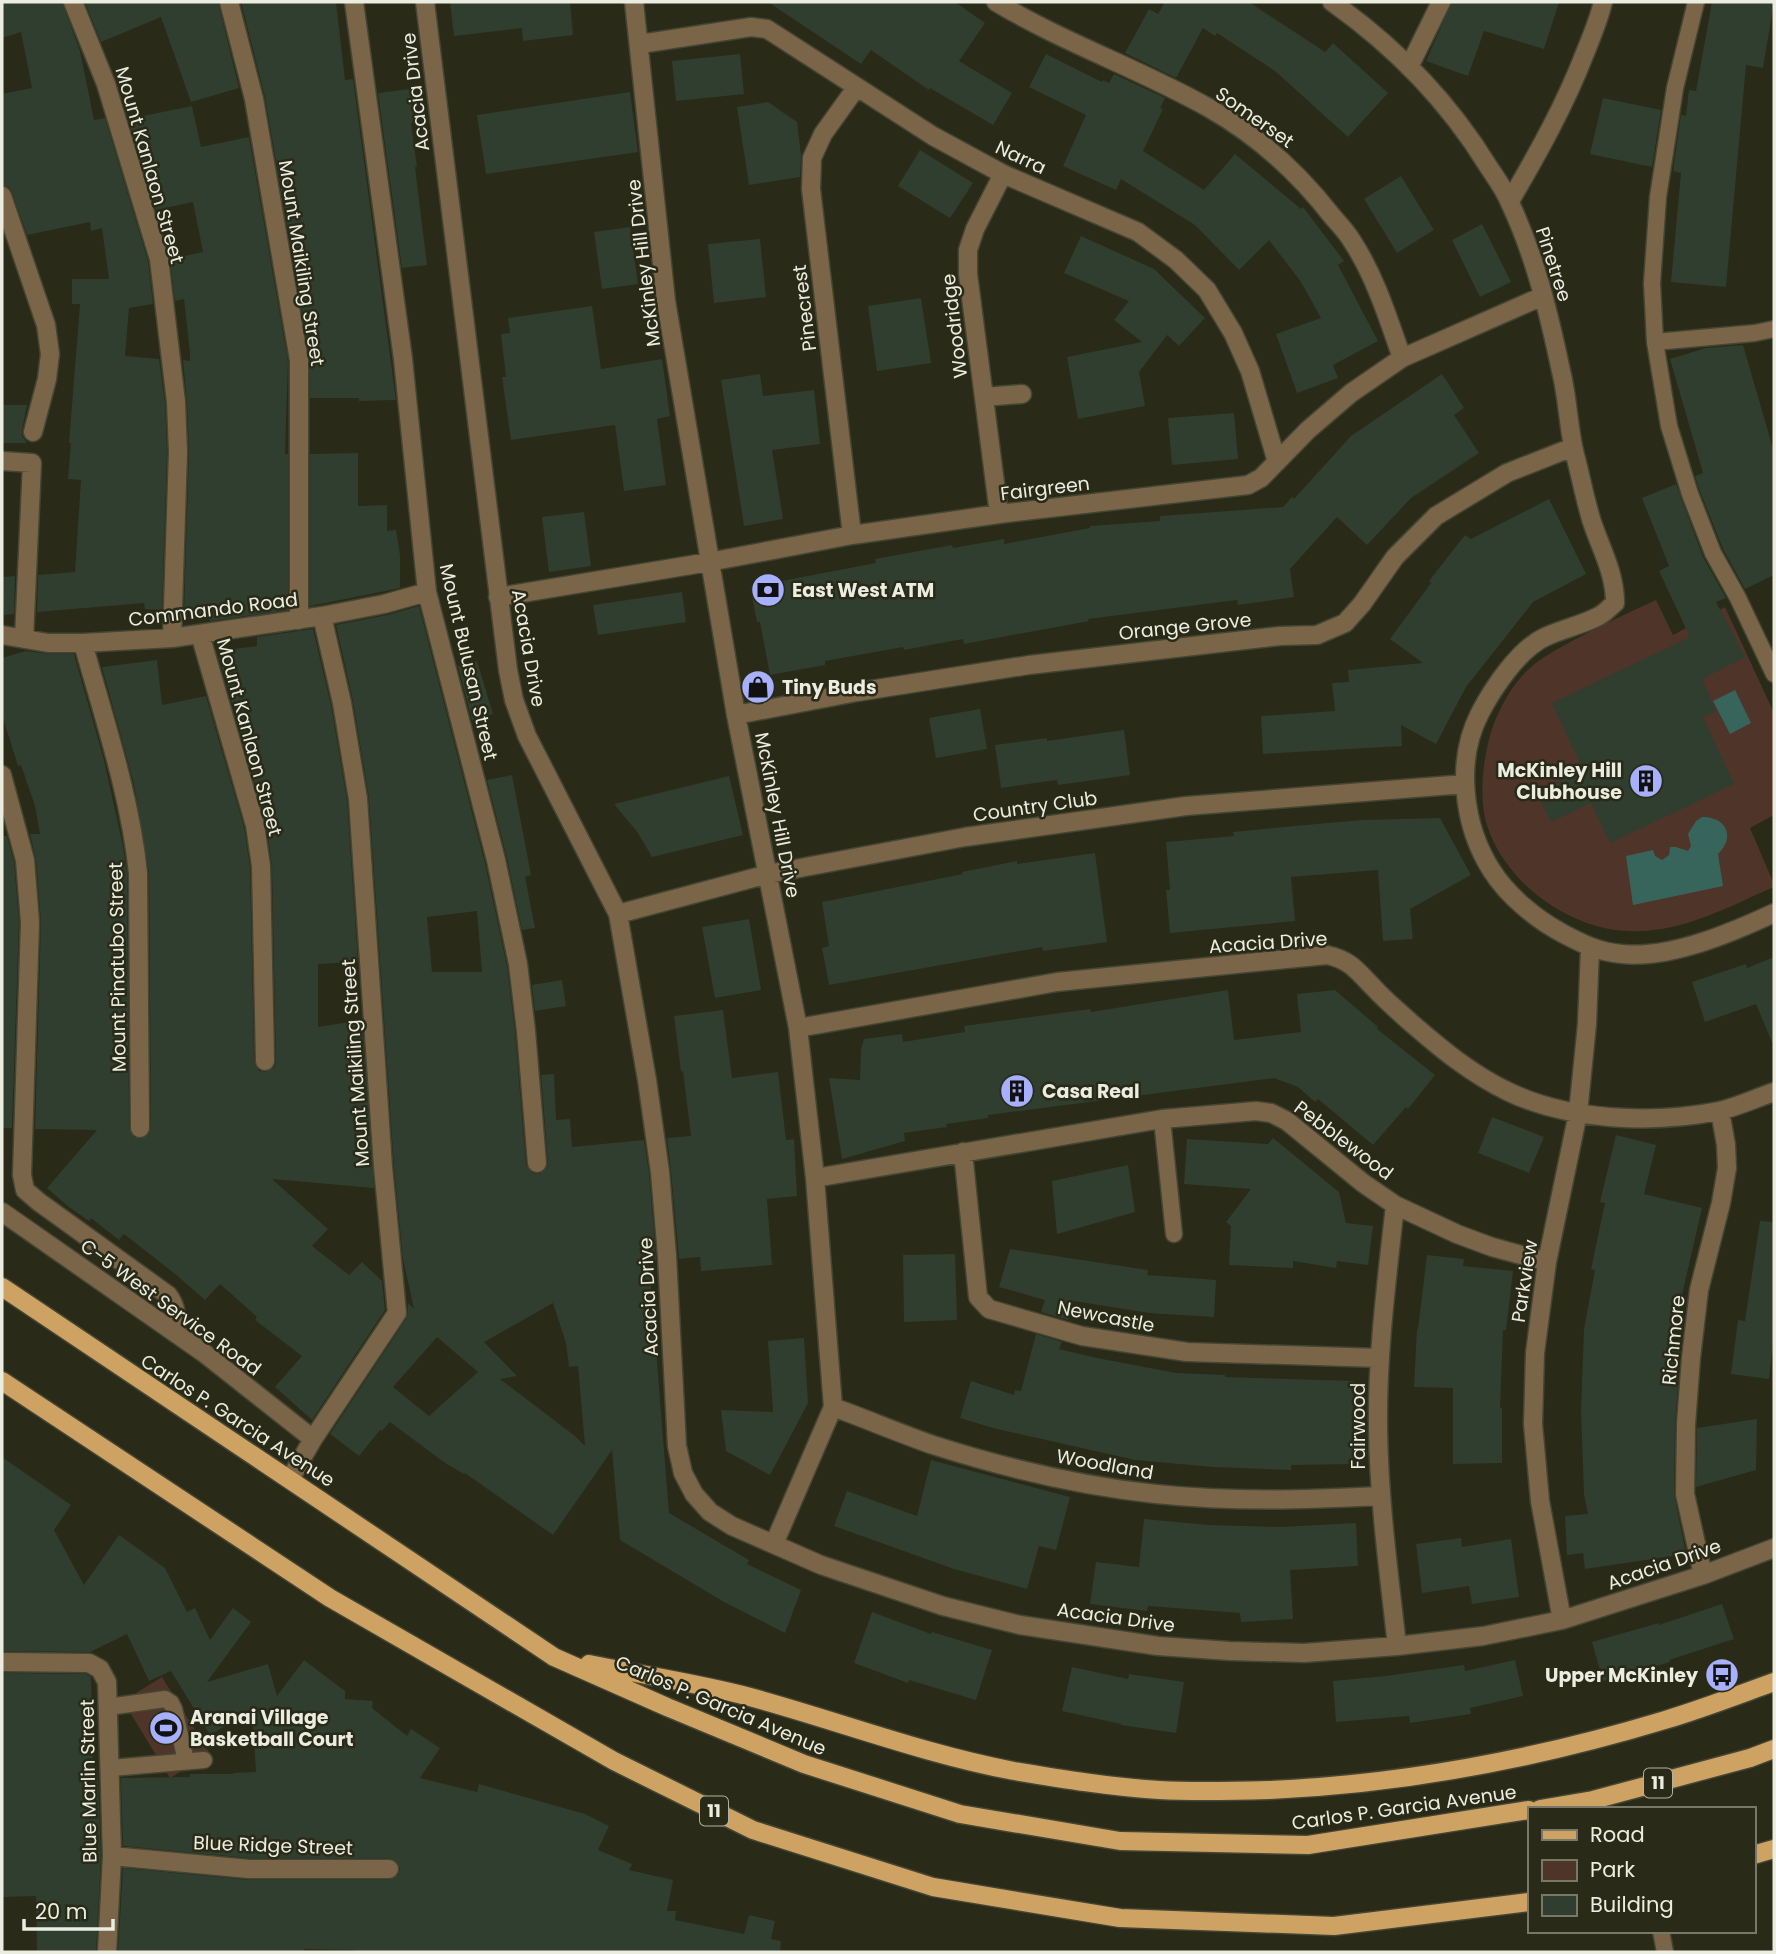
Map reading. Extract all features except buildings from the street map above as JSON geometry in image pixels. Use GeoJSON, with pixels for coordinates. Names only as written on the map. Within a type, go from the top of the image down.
{"type":"FeatureCollection","features":[{"type":"Feature","properties":{"kind":"main road","name":"Carlos P. Garcia Avenue"},"geometry":{"type":"LineString","coordinates":[[2,1287],[554,1657],[804,1764],[960,1814],[1120,1842],[1308,1845],[1528,1810]]}},
{"type":"Feature","properties":{"kind":"main road","name":"11"},"geometry":{"type":"LineString","coordinates":[[2,1381],[330,1598],[614,1761],[753,1830],[933,1887],[1120,1918],[1334,1926],[1528,1902]]}},
{"type":"Feature","properties":{"kind":"main road"},"geometry":{"type":"LineString","coordinates":[[554,1657],[715,1688],[954,1758],[1105,1785],[1161,1790],[1324,1788],[1454,1771],[1592,1741],[1666,1720],[1774,1682]]}},
{"type":"Feature","properties":{"kind":"main road","name":"Carlos P. Garcia Avenue"},"geometry":{"type":"LineString","coordinates":[[1552,1807],[1593,1800],[1774,1749]]}},
{"type":"Feature","properties":{"kind":"main road"},"geometry":{"type":"LineString","coordinates":[[1755,1854],[1774,1849]]}},
{"type":"Feature","properties":{"kind":"street","name":"Mount Kanlaon Street"},"geometry":{"type":"LineString","coordinates":[[74,2],[106,84],[159,258],[176,402],[178,452],[172,638]]}},
{"type":"Feature","properties":{"kind":"street","name":"Mount Maikiling Street"},"geometry":{"type":"LineString","coordinates":[[229,2],[254,99],[299,360],[299,620]]}},
{"type":"Feature","properties":{"kind":"street","name":"Mount Bulusan Street"},"geometry":{"type":"LineString","coordinates":[[354,2],[402,359],[427,592],[496,860],[518,964],[537,1163]]}},
{"type":"Feature","properties":{"kind":"street","name":"Acacia Drive"},"geometry":{"type":"LineString","coordinates":[[425,2],[510,680],[527,736],[618,914],[660,1172],[677,1446],[683,1473],[694,1494],[710,1512],[732,1526],[821,1565],[943,1606],[1020,1625],[1158,1646],[1230,1651],[1304,1653],[1483,1636],[1562,1620],[1703,1575],[1774,1548]]}},
{"type":"Feature","properties":{"kind":"street","name":"McKinley Hill Drive"},"geometry":{"type":"LineString","coordinates":[[634,2],[666,302],[736,715],[798,1028],[815,1178],[833,1407],[774,1544]]}},
{"type":"Feature","properties":{"kind":"street","name":"Somerset"},"geometry":{"type":"LineString","coordinates":[[996,2],[1088,51],[1210,108],[1253,136],[1291,168],[1352,241],[1379,295],[1402,358]]}},
{"type":"Feature","properties":{"kind":"street","name":"Pinetree"},"geometry":{"type":"LineString","coordinates":[[1332,2],[1362,23],[1409,66],[1444,104],[1475,145],[1510,201],[1533,259],[1562,373],[1573,447],[1591,520],[1615,584],[1615,603],[1601,616],[1542,638],[1518,658],[1499,683],[1479,715],[1468,751],[1465,784]]}},
{"type":"Feature","properties":{"kind":"street"},"geometry":{"type":"LineString","coordinates":[[1409,66],[1441,2]]}},
{"type":"Feature","properties":{"kind":"street"},"geometry":{"type":"LineString","coordinates":[[1510,201],[1547,138],[1571,89],[1603,2]]}},
{"type":"Feature","properties":{"kind":"street","name":"Narra"},"geometry":{"type":"LineString","coordinates":[[640,44],[751,27],[767,29],[933,136],[1003,174],[1138,232],[1176,260],[1207,290],[1233,333],[1250,371],[1277,462]]}},
{"type":"Feature","properties":{"kind":"street","name":"Pinecrest"},"geometry":{"type":"LineString","coordinates":[[852,535],[811,189],[812,158],[823,134],[856,88]]}},
{"type":"Feature","properties":{"kind":"street","name":"Woodridge"},"geometry":{"type":"LineString","coordinates":[[999,514],[968,274],[968,250],[975,229],[1003,174]]}},
{"type":"Feature","properties":{"kind":"street"},"geometry":{"type":"LineString","coordinates":[[2,196],[46,325],[50,354],[33,432]]}},
{"type":"Feature","properties":{"kind":"street","name":"Fairgreen"},"geometry":{"type":"LineString","coordinates":[[498,597],[852,535],[999,514],[1248,485],[1261,478],[1308,430],[1351,393],[1402,358],[1543,296]]}},
{"type":"Feature","properties":{"kind":"street","name":"Woodridge"},"geometry":{"type":"LineString","coordinates":[[984,397],[1022,394]]}},
{"type":"Feature","properties":{"kind":"street","name":"Orange Grove"},"geometry":{"type":"LineString","coordinates":[[736,715],[857,692],[1029,665],[1280,636],[1317,635],[1345,623],[1395,557],[1436,516],[1507,473],[1573,447]]}},
{"type":"Feature","properties":{"kind":"street"},"geometry":{"type":"LineString","coordinates":[[2,461],[32,463],[24,639]]}},
{"type":"Feature","properties":{"kind":"street","name":"Commando Road"},"geometry":{"type":"LineString","coordinates":[[2,635],[48,643],[172,638],[322,616],[384,604],[427,592]]}},
{"type":"Feature","properties":{"kind":"street","name":"Mount Maikiling Street"},"geometry":{"type":"LineString","coordinates":[[290,1479],[313,1439],[397,1313],[383,1167],[358,799],[342,703],[322,616]]}},
{"type":"Feature","properties":{"kind":"street","name":"Mount Kanlaon Street"},"geometry":{"type":"LineString","coordinates":[[200,634],[254,825],[261,866],[265,1062]]}},
{"type":"Feature","properties":{"kind":"street","name":"Mount Pinatubo Street"},"geometry":{"type":"LineString","coordinates":[[83,643],[116,763],[136,851],[140,1128]]}},
{"type":"Feature","properties":{"kind":"street"},"geometry":{"type":"LineString","coordinates":[[2,775],[25,860],[30,922],[22,1175],[25,1190],[168,1295],[176,1311],[175,1333]]}},
{"type":"Feature","properties":{"kind":"street"},"geometry":{"type":"LineString","coordinates":[[1465,784],[1469,817],[1479,848],[1493,873],[1519,902],[1550,927],[1590,948],[1623,954],[1658,953],[1707,941],[1774,913]]}},
{"type":"Feature","properties":{"kind":"street","name":"Country Club"},"geometry":{"type":"LineString","coordinates":[[618,914],[768,874],[965,837],[1186,806],[1465,784]]}},
{"type":"Feature","properties":{"kind":"street","name":"Parkview"},"geometry":{"type":"LineString","coordinates":[[1562,1620],[1540,1502],[1533,1424],[1535,1353],[1547,1262],[1578,1113],[1587,1024],[1590,948]]}},
{"type":"Feature","properties":{"kind":"street","name":"Acacia Drive"},"geometry":{"type":"LineString","coordinates":[[798,1028],[1057,982],[1327,955],[1341,958],[1354,967],[1410,1021],[1474,1073],[1535,1103],[1578,1113],[1642,1120],[1720,1111],[1774,1092]]}},
{"type":"Feature","properties":{"kind":"street","name":"Pebblewood"},"geometry":{"type":"LineString","coordinates":[[815,1178],[1162,1119],[1256,1111],[1271,1113],[1287,1121],[1395,1205],[1457,1234],[1547,1262]]}},
{"type":"Feature","properties":{"kind":"street","name":"Richmore"},"geometry":{"type":"LineString","coordinates":[[1703,1575],[1685,1494],[1686,1424],[1699,1290],[1727,1168],[1720,1111]]}},
{"type":"Feature","properties":{"kind":"street","name":"Newcastle"},"geometry":{"type":"LineString","coordinates":[[963,1152],[978,1297],[989,1310],[1082,1336],[1187,1352],[1379,1358]]}},
{"type":"Feature","properties":{"kind":"street","name":"Fairwood"},"geometry":{"type":"LineString","coordinates":[[1395,1205],[1379,1358],[1378,1427],[1380,1496],[1397,1646]]}},
{"type":"Feature","properties":{"kind":"street","name":"C-5 West Service Road"},"geometry":{"type":"LineString","coordinates":[[2,1212],[204,1353],[313,1439]]}},
{"type":"Feature","properties":{"kind":"street","name":"Woodland"},"geometry":{"type":"LineString","coordinates":[[833,1407],[932,1444],[994,1463],[1078,1482],[1156,1494],[1223,1499],[1294,1500],[1380,1496]]}},
{"type":"Feature","properties":{"kind":"street","name":"Blue Marlin Street"},"geometry":{"type":"LineString","coordinates":[[2,1662],[89,1663],[100,1669],[107,1682],[113,1856],[107,1952]]}},
{"type":"Feature","properties":{"kind":"street","name":"Blue Ridge Street"},"geometry":{"type":"LineString","coordinates":[[113,1856],[248,1869],[389,1870]]}},
{"type":"Feature","properties":{"kind":"lane"},"geometry":{"type":"LineString","coordinates":[[1696,2],[1675,88],[1658,197],[1652,283],[1655,342],[1669,426],[1690,494],[1713,553],[1774,674]]}},
{"type":"Feature","properties":{"kind":"lane"},"geometry":{"type":"LineString","coordinates":[[1655,342],[1774,329]]}},
{"type":"Feature","properties":{"kind":"lane"},"geometry":{"type":"LineString","coordinates":[[1162,1119],[1174,1234]]}},
{"type":"Feature","properties":{"kind":"lane"},"geometry":{"type":"LineString","coordinates":[[108,1707],[164,1699],[171,1703],[186,1761]]}},
{"type":"Feature","properties":{"kind":"lane"},"geometry":{"type":"LineString","coordinates":[[111,1768],[204,1760]]}},
{"type":"Feature","properties":{"kind":"lane"},"geometry":{"type":"LineString","coordinates":[[1661,1933],[1665,1952]]}},
{"type":"Feature","properties":{"kind":"green space"},"geometry":{"type":"Polygon","coordinates":[[[1656,600],[1673,635],[1725,607],[1774,713],[1774,815],[1750,828],[1774,887],[1685,924],[1647,931],[1628,931],[1606,928],[1564,913],[1526,886],[1498,851],[1489,831],[1483,806],[1483,778],[1486,750],[1493,726],[1518,680],[1539,660],[1570,642],[1656,600]]]}},
{"type":"Feature","properties":{"kind":"green space","name":"Aranai Village Basketball Court"},"geometry":{"type":"Polygon","coordinates":[[[162,1677],[210,1754],[170,1778],[123,1701],[162,1677]]]}},
{"type":"Feature","properties":{"kind":"water"},"geometry":{"type":"Polygon","coordinates":[[[1735,690],[1751,723],[1730,734],[1713,701],[1735,690]]]}},
{"type":"Feature","properties":{"kind":"water"},"geometry":{"type":"Polygon","coordinates":[[[1702,817],[1717,820],[1726,829],[1726,841],[1718,854],[1723,886],[1633,905],[1626,856],[1653,850],[1655,856],[1662,860],[1669,855],[1670,847],[1688,851],[1691,846],[1688,834],[1702,817]]]}},
{"type":"Feature","properties":{"kind":"place","name":"East West ATM"},"geometry":{"type":"Point","coordinates":[768,590]}},
{"type":"Feature","properties":{"kind":"place","name":"Tiny Buds"},"geometry":{"type":"Point","coordinates":[758,687]}},
{"type":"Feature","properties":{"kind":"place","name":"McKinley Hill Clubhouse"},"geometry":{"type":"Point","coordinates":[1646,781]}},
{"type":"Feature","properties":{"kind":"place","name":"Casa Real"},"geometry":{"type":"Point","coordinates":[1017,1091]}},
{"type":"Feature","properties":{"kind":"place","name":"Upper McKinley"},"geometry":{"type":"Point","coordinates":[1722,1675]}},
{"type":"Feature","properties":{"kind":"place","name":"Aranai Village Basketball Court"},"geometry":{"type":"Point","coordinates":[166,1728]}}]}
